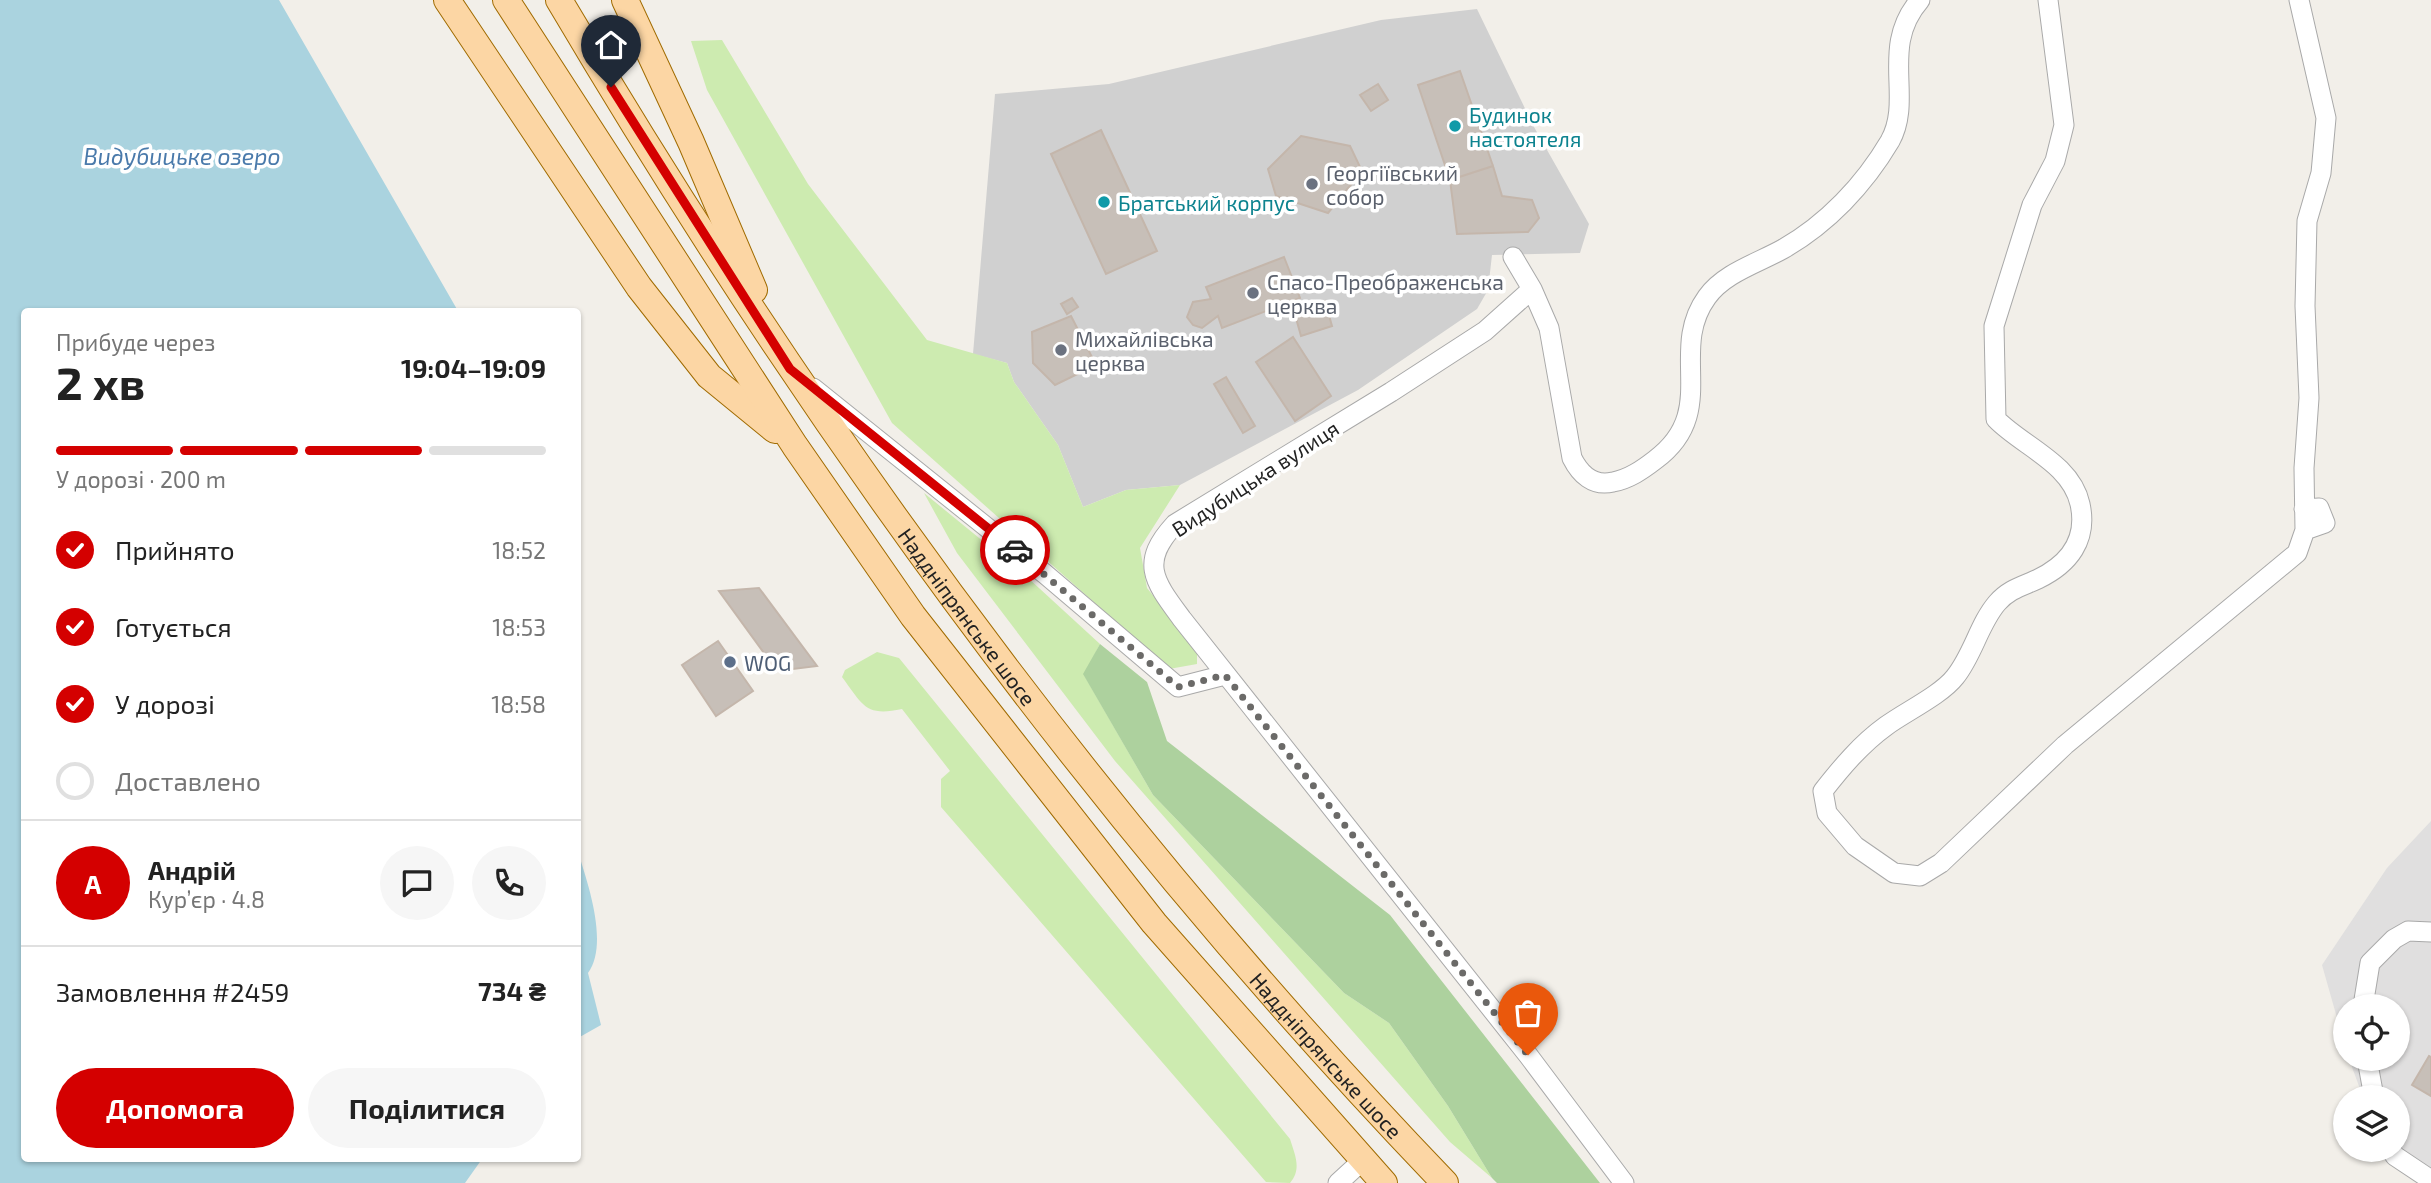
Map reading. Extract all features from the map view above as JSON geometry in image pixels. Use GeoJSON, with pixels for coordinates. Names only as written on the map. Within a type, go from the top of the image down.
{"type":"FeatureCollection","features":[{"type":"Feature","properties":{"kind":"main road"},"geometry":{"type":"LineString","coordinates":[[447,0],[639,287],[709,376],[795,446]]}},
{"type":"Feature","properties":{"kind":"main road","name":"Наддніпрянське шосе"},"geometry":{"type":"LineString","coordinates":[[506,0],[795,446],[913,616],[1154,923],[1384,1183]]}},
{"type":"Feature","properties":{"kind":"main road","name":"Наддніпрянське шосе"},"geometry":{"type":"LineString","coordinates":[[559,0],[636,131],[786,362],[949,594],[1079,764],[1198,907],[1395,1131],[1445,1183]]}},
{"type":"Feature","properties":{"kind":"main road"},"geometry":{"type":"LineString","coordinates":[[625,0],[691,142],[786,362]]}},
{"type":"Feature","properties":{"kind":"street"},"geometry":{"type":"LineString","coordinates":[[1513,257],[1532,289],[1549,328],[1572,458],[1579,472],[1589,479],[1610,483],[1628,478],[1672,447],[1685,424],[1692,404],[1692,328],[1706,298],[1717,287],[1794,242],[1836,211],[1890,141],[1897,122],[1897,52],[1907,15],[1920,0]]}},
{"type":"Feature","properties":{"kind":"street"},"geometry":{"type":"LineString","coordinates":[[2048,0],[2064,125],[2055,161],[2032,205],[1994,326],[1996,419],[2011,435],[2059,467],[2080,501],[2083,531],[2073,554],[2039,579],[2014,588],[1997,603],[1955,679],[1883,728],[1842,767],[1823,792],[1827,813],[1855,846],[1894,873],[1920,876],[1941,863],[2065,746],[2297,553],[2305,530],[2309,398],[2305,306],[2307,221],[2320,173],[2326,118],[2299,0]]}},
{"type":"Feature","properties":{"kind":"street","name":"Видубицька вулиця"},"geometry":{"type":"LineString","coordinates":[[1532,289],[1485,331],[1391,392],[1175,524],[1157,543],[1153,562],[1159,588],[1225,675],[1528,1055],[1624,1183]]}},
{"type":"Feature","properties":{"kind":"street"},"geometry":{"type":"LineString","coordinates":[[786,362],[1045,574],[1178,687],[1225,675]]}},
{"type":"Feature","properties":{"kind":"street"},"geometry":{"type":"LineString","coordinates":[[2364,994],[2370,963],[2408,931],[2431,932]]}},
{"type":"Feature","properties":{"kind":"street"},"geometry":{"type":"LineString","coordinates":[[1338,1183],[1362,1161]]}},
{"type":"Feature","properties":{"kind":"street"},"geometry":{"type":"LineString","coordinates":[[2404,1162],[2431,1180]]}},
{"type":"Feature","properties":{"kind":"shaded area"},"geometry":{"type":"Polygon","coordinates":[[[1477,9],[1534,127],[1589,224],[1580,253],[1492,255],[1488,290],[1477,309],[1358,390],[1180,485],[1126,490],[1083,507],[1058,445],[1014,382],[1007,363],[973,354],[995,94],[1109,84],[1381,20],[1477,9]]]}},
{"type":"Feature","properties":{"kind":"shaded area"},"geometry":{"type":"Polygon","coordinates":[[[2431,821],[2431,1183],[2410,1162],[2410,1085],[2359,1085],[2353,1071],[2410,1071],[2410,994],[2333,994],[2333,1004],[2322,965],[2387,868],[2431,821]]]}},
{"type":"Feature","properties":{"kind":"green space"},"geometry":{"type":"Polygon","coordinates":[[[722,40],[808,184],[927,340],[1007,363],[1014,382],[1058,445],[1083,507],[1126,490],[1180,485],[1140,548],[1147,588],[1197,650],[1197,664],[1169,669],[892,423],[707,90],[691,41],[722,40]]]}},
{"type":"Feature","properties":{"kind":"green space"},"geometry":{"type":"Polygon","coordinates":[[[924,493],[1027,577],[1100,644],[1084,675],[1153,795],[1344,993],[1389,1023],[1448,1106],[1492,1178],[1450,1142],[1115,761],[957,553],[924,493]]]}},
{"type":"Feature","properties":{"kind":"green space"},"geometry":{"type":"Polygon","coordinates":[[[1100,644],[1147,682],[1167,741],[1390,915],[1600,1183],[1497,1183],[1492,1178],[1448,1106],[1389,1023],[1344,993],[1153,795],[1083,674],[1100,644]]]}},
{"type":"Feature","properties":{"kind":"green space"},"geometry":{"type":"Polygon","coordinates":[[[877,652],[899,658],[1290,1139],[1297,1167],[1290,1183],[1266,1182],[941,807],[941,779],[950,771],[902,709],[872,710],[860,702],[842,677],[845,670],[877,652]]]}},
{"type":"Feature","properties":{"kind":"water","name":"Видубицьке озеро"},"geometry":{"type":"Polygon","coordinates":[[[0,0],[279,0],[456,308],[21,308],[21,1162],[480,1162],[465,1183],[0,1183],[0,0]]]}},
{"type":"Feature","properties":{"kind":"water"},"geometry":{"type":"Polygon","coordinates":[[[581,861],[597,930],[594,961],[588,973],[601,1025],[581,1036],[581,861]]]}},
{"type":"Feature","properties":{"kind":"building","name":"Будинок настоятеля"},"geometry":{"type":"Polygon","coordinates":[[[1460,71],[1493,166],[1450,180],[1418,85],[1460,71]]]}},
{"type":"Feature","properties":{"kind":"building"},"geometry":{"type":"Polygon","coordinates":[[[1378,84],[1388,100],[1371,111],[1360,95],[1378,84]]]}},
{"type":"Feature","properties":{"kind":"building","name":"Братський корпус"},"geometry":{"type":"Polygon","coordinates":[[[1101,130],[1157,251],[1106,274],[1051,154],[1101,130]]]}},
{"type":"Feature","properties":{"kind":"building","name":"Георгіївський собор"},"geometry":{"type":"Polygon","coordinates":[[[1301,136],[1350,146],[1362,171],[1328,213],[1276,196],[1268,169],[1301,136]]]}},
{"type":"Feature","properties":{"kind":"building"},"geometry":{"type":"Polygon","coordinates":[[[1493,166],[1502,196],[1532,200],[1539,218],[1528,232],[1457,234],[1450,180],[1493,166]]]}},
{"type":"Feature","properties":{"kind":"building","name":"Спасо-Преображенська церква"},"geometry":{"type":"Polygon","coordinates":[[[1284,257],[1300,298],[1222,328],[1218,316],[1202,328],[1193,325],[1187,317],[1193,302],[1211,299],[1206,287],[1284,257]]]}},
{"type":"Feature","properties":{"kind":"building"},"geometry":{"type":"Polygon","coordinates":[[[1072,298],[1078,307],[1067,314],[1061,304],[1072,298]]]}},
{"type":"Feature","properties":{"kind":"building"},"geometry":{"type":"Polygon","coordinates":[[[1325,301],[1332,326],[1301,336],[1294,311],[1325,301]]]}},
{"type":"Feature","properties":{"kind":"building","name":"Михайлівська церква"},"geometry":{"type":"Polygon","coordinates":[[[1071,316],[1096,365],[1055,385],[1033,363],[1032,332],[1071,316]]]}},
{"type":"Feature","properties":{"kind":"building"},"geometry":{"type":"Polygon","coordinates":[[[1293,337],[1331,396],[1295,421],[1256,362],[1293,337]]]}},
{"type":"Feature","properties":{"kind":"building"},"geometry":{"type":"Polygon","coordinates":[[[1226,377],[1255,426],[1243,433],[1214,384],[1226,377]]]}},
{"type":"Feature","properties":{"kind":"building"},"geometry":{"type":"Polygon","coordinates":[[[759,588],[817,666],[777,671],[719,591],[759,588]]]}},
{"type":"Feature","properties":{"kind":"building"},"geometry":{"type":"Polygon","coordinates":[[[718,641],[753,691],[716,716],[682,665],[718,641]]]}},
{"type":"Feature","properties":{"kind":"building"},"geometry":{"type":"Polygon","coordinates":[[[2429,1056],[2431,1057],[2431,1096],[2412,1085],[2429,1056]]]}},
{"type":"Feature","properties":{"kind":"way so far"},"geometry":{"type":"LineString","coordinates":[[1015,550],[1178,687],[1225,675],[1528,1055]]}},
{"type":"Feature","properties":{"kind":"place","name":"Будинок настоятеля"},"geometry":{"type":"Point","coordinates":[1455,126]}},
{"type":"Feature","properties":{"kind":"place","name":"Георгіївський собор"},"geometry":{"type":"Point","coordinates":[1312,184]}},
{"type":"Feature","properties":{"kind":"place","name":"Братський корпус"},"geometry":{"type":"Point","coordinates":[1104,202]}},
{"type":"Feature","properties":{"kind":"place","name":"Спасо-Преображенська церква"},"geometry":{"type":"Point","coordinates":[1253,293]}},
{"type":"Feature","properties":{"kind":"place","name":"Михайлівська церква"},"geometry":{"type":"Point","coordinates":[1061,350]}},
{"type":"Feature","properties":{"kind":"place","name":"WOG"},"geometry":{"type":"Point","coordinates":[730,662]}},
{"type":"Feature","properties":{"kind":"route"},"geometry":{"type":"LineString","coordinates":[[611,87],[636,131],[790,369],[1015,550]]}}]}
